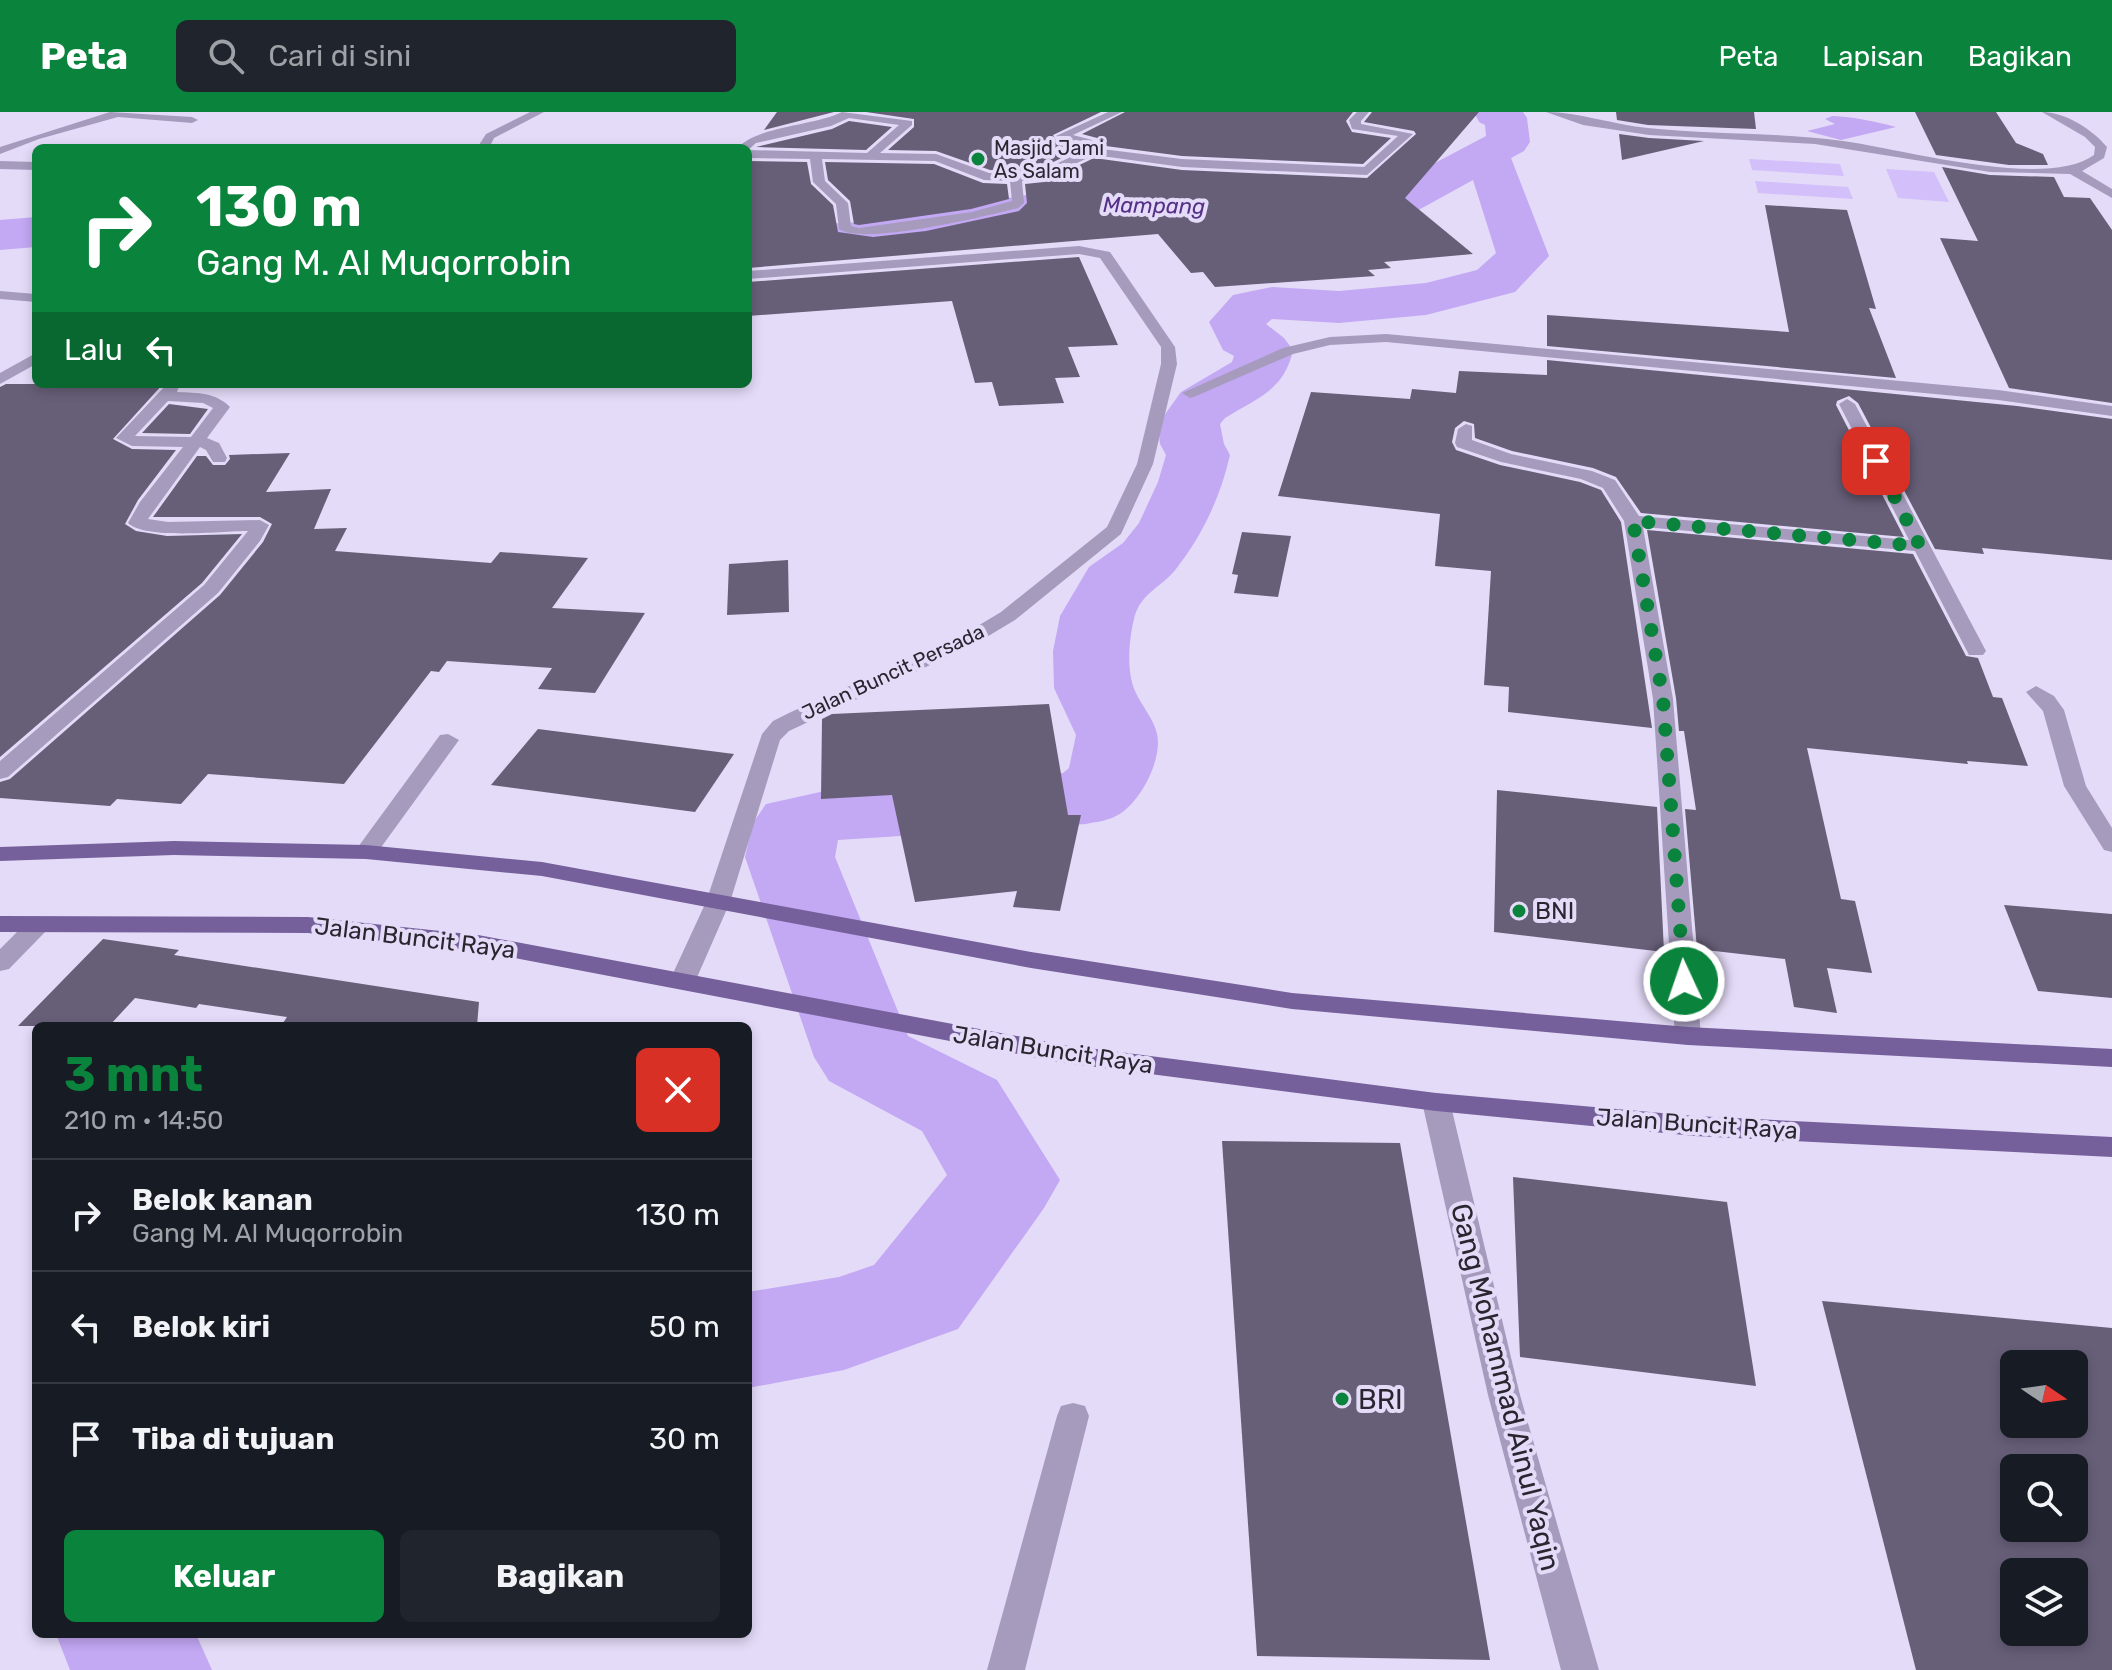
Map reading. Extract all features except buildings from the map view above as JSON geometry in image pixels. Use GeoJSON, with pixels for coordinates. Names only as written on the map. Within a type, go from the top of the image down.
{"type":"FeatureCollection","features":[{"type":"Feature","properties":{"kind":"main road"},"geometry":{"type":"LineString","coordinates":[[0,854],[174,848],[366,852],[542,869],[889,934],[1292,1001],[1688,1036],[2112,1058]]}},
{"type":"Feature","properties":{"kind":"main road","name":"Jalan Buncit Raya"},"geometry":{"type":"LineString","coordinates":[[0,924],[308,925],[478,943],[1080,1056],[1436,1102],[1695,1126],[2112,1147]]}},
{"type":"Feature","properties":{"kind":"street"},"geometry":{"type":"LineString","coordinates":[[485,144],[490,136],[539,112]]}},
{"type":"Feature","properties":{"kind":"street"},"geometry":{"type":"LineString","coordinates":[[1091,151],[1087,149],[1092,143],[1062,136],[1117,112]]}},
{"type":"Feature","properties":{"kind":"street"},"geometry":{"type":"LineString","coordinates":[[752,154],[936,158],[988,177],[1016,178],[1039,176],[1091,151],[1182,163],[1301,166],[1357,173],[1367,171],[1407,134],[1356,127],[1355,120],[1364,112]]}},
{"type":"Feature","properties":{"kind":"street"},"geometry":{"type":"LineString","coordinates":[[1551,112],[1613,129],[1815,141],[2046,172],[2073,171],[2100,156],[2101,147],[2079,126],[2047,112]]}},
{"type":"Feature","properties":{"kind":"street"},"geometry":{"type":"LineString","coordinates":[[0,151],[35,137],[116,113],[192,120]]}},
{"type":"Feature","properties":{"kind":"street"},"geometry":{"type":"LineString","coordinates":[[748,144],[752,140],[827,124],[847,114],[908,123],[871,155]]}},
{"type":"Feature","properties":{"kind":"street"},"geometry":{"type":"LineString","coordinates":[[815,154],[819,182],[842,203],[845,229],[851,232],[972,216],[1014,205],[1018,203],[1016,178]]}},
{"type":"Feature","properties":{"kind":"street"},"geometry":{"type":"LineString","coordinates":[[0,165],[32,166]]}},
{"type":"Feature","properties":{"kind":"street"},"geometry":{"type":"LineString","coordinates":[[2073,171],[2112,194]]}},
{"type":"Feature","properties":{"kind":"street","name":"Jalan Buncit Persada"},"geometry":{"type":"LineString","coordinates":[[682,982],[718,902],[770,739],[781,726],[968,640],[1008,616],[1115,530],[1145,464],[1169,364],[1168,347],[1105,255],[1095,251],[752,275]]}},
{"type":"Feature","properties":{"kind":"street"},"geometry":{"type":"LineString","coordinates":[[0,295],[32,298]]}},
{"type":"Feature","properties":{"kind":"street"},"geometry":{"type":"LineString","coordinates":[[0,314],[32,298]]}},
{"type":"Feature","properties":{"kind":"street"},"geometry":{"type":"LineString","coordinates":[[1190,393],[1288,351],[1330,341],[1422,339],[1998,395],[2112,411]]}},
{"type":"Feature","properties":{"kind":"street"},"geometry":{"type":"LineString","coordinates":[[0,379],[32,360]]}},
{"type":"Feature","properties":{"kind":"street"},"geometry":{"type":"LineString","coordinates":[[171,388],[124,438],[132,441],[196,441],[213,447],[219,458]]}},
{"type":"Feature","properties":{"kind":"street"},"geometry":{"type":"LineString","coordinates":[[0,772],[211,589],[254,537],[260,525],[168,527],[137,523],[146,506],[222,407],[207,398],[162,396]]}},
{"type":"Feature","properties":{"kind":"street"},"geometry":{"type":"LineString","coordinates":[[1847,404],[1976,651]]}},
{"type":"Feature","properties":{"kind":"street"},"geometry":{"type":"LineString","coordinates":[[1466,429],[1463,443],[1507,458],[1586,475],[1609,484],[1633,521],[1663,699],[1688,1036]]}},
{"type":"Feature","properties":{"kind":"street"},"geometry":{"type":"LineString","coordinates":[[1633,521],[1920,546]]}},
{"type":"Feature","properties":{"kind":"street"},"geometry":{"type":"LineString","coordinates":[[2036,692],[2047,699],[2056,712],[2076,787],[2112,845]]}},
{"type":"Feature","properties":{"kind":"street"},"geometry":{"type":"LineString","coordinates":[[366,852],[448,740]]}},
{"type":"Feature","properties":{"kind":"street"},"geometry":{"type":"LineString","coordinates":[[0,963],[39,924]]}},
{"type":"Feature","properties":{"kind":"street","name":"Gang Mohammad Ainul Yaqin"},"geometry":{"type":"LineString","coordinates":[[1436,1102],[1504,1395],[1580,1670]]}},
{"type":"Feature","properties":{"kind":"street"},"geometry":{"type":"LineString","coordinates":[[1006,1670],[1073,1416]]}},
{"type":"Feature","properties":{"kind":"shaded area"},"geometry":{"type":"Polygon","coordinates":[[[1832,116],[1896,127],[1841,140],[1807,131],[1835,124],[1825,119],[1832,116]]]}},
{"type":"Feature","properties":{"kind":"shaded area"},"geometry":{"type":"Polygon","coordinates":[[[1749,159],[1840,164],[1844,176],[1752,170],[1749,159]]]}},
{"type":"Feature","properties":{"kind":"shaded area"},"geometry":{"type":"Polygon","coordinates":[[[1886,169],[1934,172],[1949,202],[1898,198],[1886,169]]]}},
{"type":"Feature","properties":{"kind":"shaded area"},"geometry":{"type":"Polygon","coordinates":[[[1755,181],[1848,187],[1853,199],[1758,193],[1755,181]]]}},
{"type":"Feature","properties":{"kind":"waterway","name":"Mampang"},"geometry":{"type":"LineString","coordinates":[[1487,153],[1508,142],[1506,118],[1494,113]]}},
{"type":"Feature","properties":{"kind":"waterway"},"geometry":{"type":"LineString","coordinates":[[752,1339],[844,1323],[916,1297],[1005,1180],[960,1106],[865,1057],[790,857],[797,823],[852,811],[1086,798],[1109,777],[1117,735],[1094,688],[1091,651],[1097,616],[1115,582],[1148,558],[1171,527],[1191,482],[1198,455],[1192,444],[1189,424],[1203,405],[1259,371],[1264,350],[1243,338],[1237,322],[1252,307],[1272,303],[1339,307],[1426,299],[1496,281],[1523,256],[1487,153]]}},
{"type":"Feature","properties":{"kind":"waterway","name":"Mampang"},"geometry":{"type":"LineString","coordinates":[[1280,205],[1387,208],[1487,153]]}},
{"type":"Feature","properties":{"kind":"waterway","name":"Mampang"},"geometry":{"type":"LineString","coordinates":[[752,239],[858,237],[970,222],[1007,211],[1058,204],[1146,206]]}},
{"type":"Feature","properties":{"kind":"waterway","name":"Mampang"},"geometry":{"type":"LineString","coordinates":[[0,235],[32,232]]}},
{"type":"Feature","properties":{"kind":"waterway"},"geometry":{"type":"LineString","coordinates":[[128,1638],[141,1670]]}},
{"type":"Feature","properties":{"kind":"place","name":"Masjid Jami As Salam"},"geometry":{"type":"Point","coordinates":[978,159]}},
{"type":"Feature","properties":{"kind":"place","name":"BNI"},"geometry":{"type":"Point","coordinates":[1519,911]}},
{"type":"Feature","properties":{"kind":"place","name":"BRI"},"geometry":{"type":"Point","coordinates":[1342,1399]}},
{"type":"Feature","properties":{"kind":"route"},"geometry":{"type":"LineString","coordinates":[[1684,981],[1663,699],[1633,521],[1920,546],[1876,461]]}}]}
